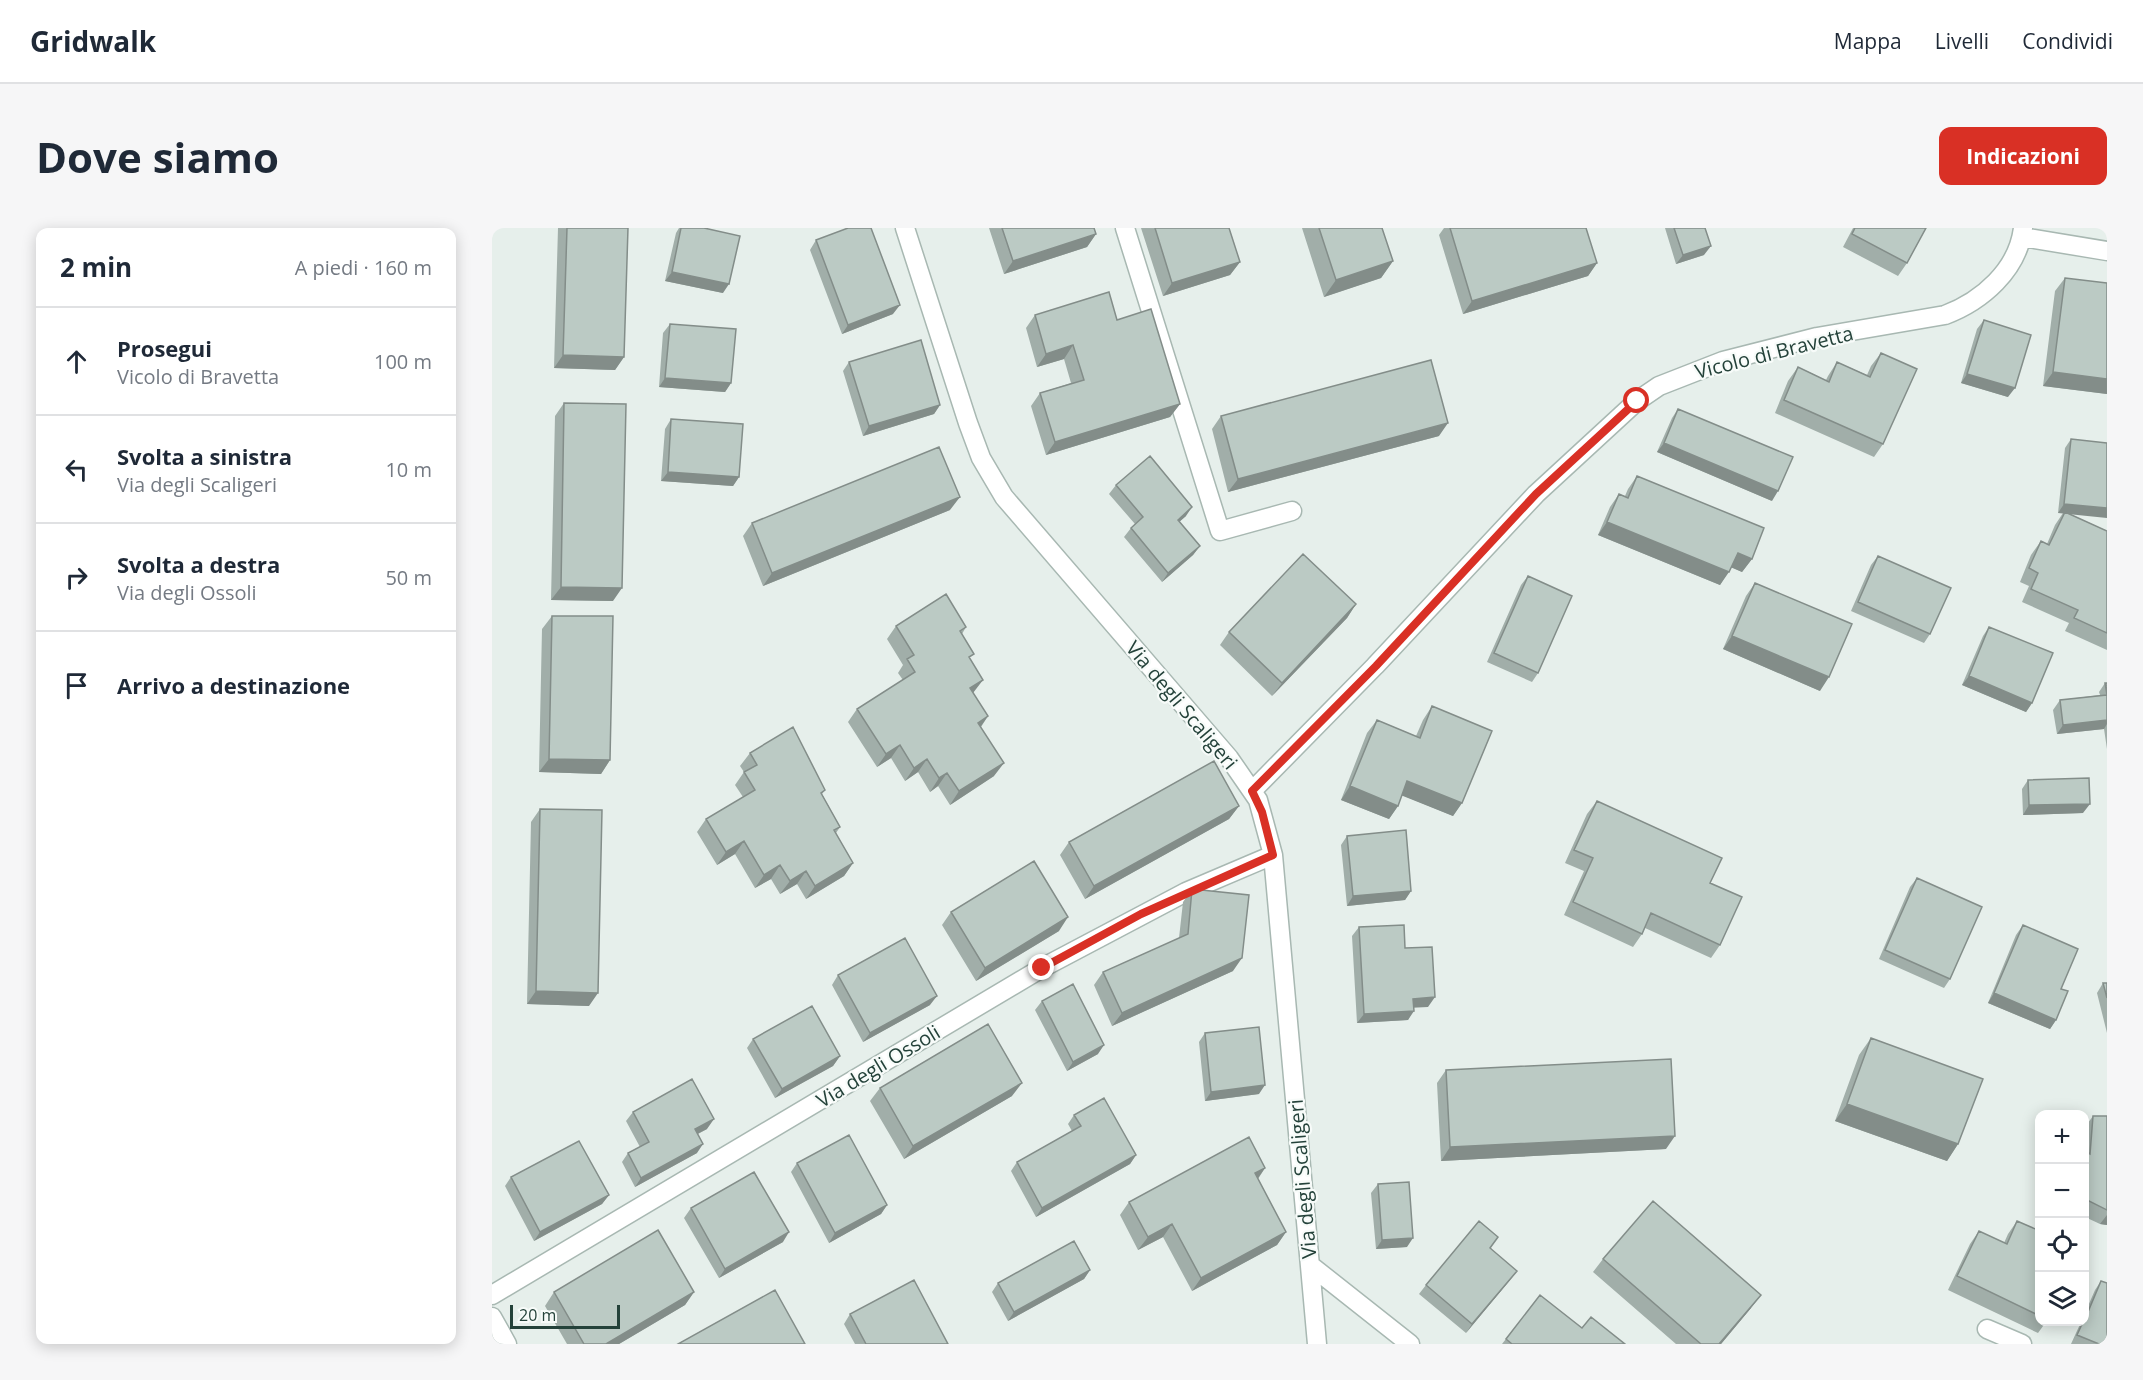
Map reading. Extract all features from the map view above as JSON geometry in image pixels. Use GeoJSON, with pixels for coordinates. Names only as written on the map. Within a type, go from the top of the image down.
{"type":"FeatureCollection","features":[{"type":"Feature","properties":{"kind":"street","name":"Via degli Scaligeri"},"geometry":{"type":"LineString","coordinates":[[905,228],[968,423],[991,476],[1004,496],[1229,758],[1252,791],[1262,812],[1273,855],[1317,1344]]}},
{"type":"Feature","properties":{"kind":"street"},"geometry":{"type":"LineString","coordinates":[[1125,228],[1220,531],[1292,511]]}},
{"type":"Feature","properties":{"kind":"street","name":"Vicolo di Bravetta"},"geometry":{"type":"LineString","coordinates":[[1252,791],[1376,666],[1536,494],[1637,401],[1659,386],[1723,361],[1817,337],[1945,315],[1962,309],[1982,297],[1996,282],[2009,263],[2022,233]]}},
{"type":"Feature","properties":{"kind":"street"},"geometry":{"type":"LineString","coordinates":[[2022,233],[2107,251]]}},
{"type":"Feature","properties":{"kind":"street","name":"Via degli Ossoli"},"geometry":{"type":"LineString","coordinates":[[492,1295],[1042,968],[1150,909],[1273,855]]}},
{"type":"Feature","properties":{"kind":"street"},"geometry":{"type":"LineString","coordinates":[[1310,1265],[1410,1344]]}},
{"type":"Feature","properties":{"kind":"street"},"geometry":{"type":"LineString","coordinates":[[492,1317],[507,1344]]}},
{"type":"Feature","properties":{"kind":"street"},"geometry":{"type":"LineString","coordinates":[[1987,1329],[2022,1344]]}},
{"type":"Feature","properties":{"kind":"building"},"geometry":{"type":"Polygon","coordinates":[[[567,228],[628,228],[624,357],[563,355],[567,228]]]}},
{"type":"Feature","properties":{"kind":"building"},"geometry":{"type":"Polygon","coordinates":[[[681,228],[704,228],[740,236],[729,284],[672,272],[681,228]]]}},
{"type":"Feature","properties":{"kind":"building"},"geometry":{"type":"Polygon","coordinates":[[[848,228],[871,228],[900,305],[848,325],[816,240],[848,228]]]}},
{"type":"Feature","properties":{"kind":"building"},"geometry":{"type":"Polygon","coordinates":[[[1002,228],[1094,228],[1096,234],[1013,261],[1002,228]]]}},
{"type":"Feature","properties":{"kind":"building"},"geometry":{"type":"Polygon","coordinates":[[[1155,228],[1229,228],[1240,262],[1172,283],[1155,228]]]}},
{"type":"Feature","properties":{"kind":"building"},"geometry":{"type":"Polygon","coordinates":[[[1319,228],[1382,228],[1393,261],[1336,280],[1319,228]]]}},
{"type":"Feature","properties":{"kind":"building"},"geometry":{"type":"Polygon","coordinates":[[[1450,228],[1586,228],[1597,263],[1472,301],[1450,228]]]}},
{"type":"Feature","properties":{"kind":"building"},"geometry":{"type":"Polygon","coordinates":[[[1674,228],[1705,228],[1711,246],[1683,255],[1674,228]]]}},
{"type":"Feature","properties":{"kind":"building"},"geometry":{"type":"Polygon","coordinates":[[[1855,228],[1926,228],[1907,263],[1852,234],[1855,228]]]}},
{"type":"Feature","properties":{"kind":"building"},"geometry":{"type":"Polygon","coordinates":[[[2065,278],[2107,283],[2107,379],[2053,372],[2065,278]]]}},
{"type":"Feature","properties":{"kind":"building"},"geometry":{"type":"Polygon","coordinates":[[[1109,292],[1117,320],[1151,309],[1180,404],[1055,442],[1040,393],[1084,380],[1073,345],[1046,354],[1035,315],[1109,292]]]}},
{"type":"Feature","properties":{"kind":"building"},"geometry":{"type":"Polygon","coordinates":[[[1984,320],[2031,335],[2015,388],[1967,374],[1984,320]]]}},
{"type":"Feature","properties":{"kind":"building"},"geometry":{"type":"Polygon","coordinates":[[[670,324],[736,329],[731,383],[665,378],[670,324]]]}},
{"type":"Feature","properties":{"kind":"building"},"geometry":{"type":"Polygon","coordinates":[[[921,340],[940,405],[869,426],[849,362],[921,340]]]}},
{"type":"Feature","properties":{"kind":"building"},"geometry":{"type":"Polygon","coordinates":[[[1881,353],[1917,369],[1883,444],[1784,400],[1798,367],[1829,382],[1837,362],[1870,377],[1881,353]]]}},
{"type":"Feature","properties":{"kind":"building"},"geometry":{"type":"Polygon","coordinates":[[[1431,360],[1448,423],[1238,479],[1221,416],[1431,360]]]}},
{"type":"Feature","properties":{"kind":"building"},"geometry":{"type":"Polygon","coordinates":[[[564,403],[626,404],[622,588],[561,587],[564,403]]]}},
{"type":"Feature","properties":{"kind":"building"},"geometry":{"type":"Polygon","coordinates":[[[1678,409],[1793,457],[1778,491],[1664,443],[1678,409]]]}},
{"type":"Feature","properties":{"kind":"building"},"geometry":{"type":"Polygon","coordinates":[[[671,419],[743,424],[739,477],[668,472],[671,419]]]}},
{"type":"Feature","properties":{"kind":"building"},"geometry":{"type":"Polygon","coordinates":[[[2071,439],[2107,443],[2107,508],[2064,504],[2071,439]]]}},
{"type":"Feature","properties":{"kind":"building"},"geometry":{"type":"Polygon","coordinates":[[[939,447],[960,497],[772,573],[752,523],[939,447]]]}},
{"type":"Feature","properties":{"kind":"building"},"geometry":{"type":"Polygon","coordinates":[[[1150,456],[1192,507],[1178,520],[1200,546],[1168,573],[1131,528],[1143,517],[1116,485],[1150,456]]]}},
{"type":"Feature","properties":{"kind":"building"},"geometry":{"type":"Polygon","coordinates":[[[1637,476],[1764,528],[1752,559],[1738,553],[1729,572],[1607,522],[1619,494],[1628,498],[1637,476]]]}},
{"type":"Feature","properties":{"kind":"building"},"geometry":{"type":"Polygon","coordinates":[[[2065,512],[2107,531],[2107,633],[2074,618],[2078,610],[2031,589],[2038,573],[2029,568],[2041,541],[2049,545],[2065,512]]]}},
{"type":"Feature","properties":{"kind":"building"},"geometry":{"type":"Polygon","coordinates":[[[1303,554],[1356,604],[1282,683],[1229,632],[1303,554]]]}},
{"type":"Feature","properties":{"kind":"building"},"geometry":{"type":"Polygon","coordinates":[[[1878,556],[1951,588],[1930,634],[1858,602],[1878,556]]]}},
{"type":"Feature","properties":{"kind":"building"},"geometry":{"type":"Polygon","coordinates":[[[1528,576],[1572,596],[1538,673],[1494,653],[1528,576]]]}},
{"type":"Feature","properties":{"kind":"building"},"geometry":{"type":"Polygon","coordinates":[[[1755,583],[1852,624],[1829,677],[1732,636],[1755,583]]]}},
{"type":"Feature","properties":{"kind":"building"},"geometry":{"type":"Polygon","coordinates":[[[946,594],[966,627],[960,631],[974,654],[969,657],[983,680],[970,688],[988,716],[978,723],[1004,763],[959,791],[947,773],[939,778],[927,759],[914,768],[900,745],[886,754],[857,709],[915,672],[907,659],[914,655],[896,626],[946,594]]]}},
{"type":"Feature","properties":{"kind":"building"},"geometry":{"type":"Polygon","coordinates":[[[552,616],[613,616],[610,760],[549,759],[552,616]]]}},
{"type":"Feature","properties":{"kind":"building"},"geometry":{"type":"Polygon","coordinates":[[[1989,627],[2053,653],[2032,703],[1969,676],[1989,627]]]}},
{"type":"Feature","properties":{"kind":"building"},"geometry":{"type":"Polygon","coordinates":[[[2107,695],[2107,720],[2063,725],[2060,700],[2107,695]]]}},
{"type":"Feature","properties":{"kind":"building"},"geometry":{"type":"Polygon","coordinates":[[[1432,706],[1492,731],[1462,803],[1407,781],[1398,806],[1350,786],[1377,720],[1420,738],[1432,706]]]}},
{"type":"Feature","properties":{"kind":"building"},"geometry":{"type":"Polygon","coordinates":[[[793,727],[825,790],[821,793],[840,827],[834,830],[853,863],[815,886],[806,871],[790,881],[780,865],[764,875],[744,841],[726,852],[706,819],[755,790],[744,772],[757,765],[750,753],[793,727]]]}},
{"type":"Feature","properties":{"kind":"building"},"geometry":{"type":"Polygon","coordinates":[[[1214,761],[1239,806],[1094,886],[1069,842],[1214,761]]]}},
{"type":"Feature","properties":{"kind":"building"},"geometry":{"type":"Polygon","coordinates":[[[2089,778],[2090,804],[2029,805],[2028,780],[2089,778]]]}},
{"type":"Feature","properties":{"kind":"building"},"geometry":{"type":"Polygon","coordinates":[[[1597,801],[1722,858],[1710,883],[1742,897],[1720,945],[1651,913],[1642,934],[1573,902],[1593,858],[1574,850],[1597,801]]]}},
{"type":"Feature","properties":{"kind":"building"},"geometry":{"type":"Polygon","coordinates":[[[540,809],[602,810],[598,993],[536,991],[540,809]]]}},
{"type":"Feature","properties":{"kind":"building"},"geometry":{"type":"Polygon","coordinates":[[[1406,830],[1411,891],[1353,896],[1347,836],[1406,830]]]}},
{"type":"Feature","properties":{"kind":"building"},"geometry":{"type":"Polygon","coordinates":[[[1034,861],[1068,917],[985,968],[951,912],[1034,861]]]}},
{"type":"Feature","properties":{"kind":"building"},"geometry":{"type":"Polygon","coordinates":[[[1917,878],[1982,907],[1950,979],[1885,950],[1917,878]]]}},
{"type":"Feature","properties":{"kind":"building"},"geometry":{"type":"Polygon","coordinates":[[[1192,889],[1249,895],[1242,958],[1122,1013],[1103,972],[1188,934],[1192,889]]]}},
{"type":"Feature","properties":{"kind":"building"},"geometry":{"type":"Polygon","coordinates":[[[1404,925],[1405,948],[1432,947],[1435,997],[1413,999],[1414,1011],[1364,1014],[1359,927],[1404,925]]]}},
{"type":"Feature","properties":{"kind":"building"},"geometry":{"type":"Polygon","coordinates":[[[2023,925],[2078,949],[2061,989],[2068,991],[2056,1020],[1994,993],[2023,925]]]}},
{"type":"Feature","properties":{"kind":"building"},"geometry":{"type":"Polygon","coordinates":[[[905,938],[937,996],[870,1033],[838,975],[905,938]]]}},
{"type":"Feature","properties":{"kind":"building"},"geometry":{"type":"Polygon","coordinates":[[[2103,983],[2107,983],[2107,998],[2103,983]]]}},
{"type":"Feature","properties":{"kind":"building"},"geometry":{"type":"Polygon","coordinates":[[[1073,984],[1104,1045],[1073,1062],[1042,1001],[1073,984]]]}},
{"type":"Feature","properties":{"kind":"building"},"geometry":{"type":"Polygon","coordinates":[[[812,1006],[840,1056],[782,1089],[753,1039],[812,1006]]]}},
{"type":"Feature","properties":{"kind":"building"},"geometry":{"type":"Polygon","coordinates":[[[988,1024],[1022,1083],[913,1146],[880,1088],[988,1024]]]}},
{"type":"Feature","properties":{"kind":"building"},"geometry":{"type":"Polygon","coordinates":[[[1259,1027],[1265,1085],[1211,1092],[1205,1033],[1259,1027]]]}},
{"type":"Feature","properties":{"kind":"building"},"geometry":{"type":"Polygon","coordinates":[[[1871,1038],[1983,1079],[1958,1144],[1847,1104],[1871,1038]]]}},
{"type":"Feature","properties":{"kind":"building"},"geometry":{"type":"Polygon","coordinates":[[[1671,1059],[1675,1136],[1450,1147],[1446,1070],[1671,1059]]]}},
{"type":"Feature","properties":{"kind":"building"},"geometry":{"type":"Polygon","coordinates":[[[692,1079],[714,1119],[695,1129],[703,1144],[641,1178],[628,1153],[649,1142],[633,1112],[692,1079]]]}},
{"type":"Feature","properties":{"kind":"building"},"geometry":{"type":"Polygon","coordinates":[[[1104,1098],[1136,1155],[1042,1208],[1017,1162],[1081,1126],[1074,1115],[1104,1098]]]}},
{"type":"Feature","properties":{"kind":"building"},"geometry":{"type":"Polygon","coordinates":[[[2093,1116],[2107,1116],[2107,1210],[2089,1201],[2093,1116]]]}},
{"type":"Feature","properties":{"kind":"building"},"geometry":{"type":"Polygon","coordinates":[[[849,1135],[887,1205],[835,1233],[797,1163],[849,1135]]]}},
{"type":"Feature","properties":{"kind":"building"},"geometry":{"type":"Polygon","coordinates":[[[1249,1137],[1265,1168],[1255,1173],[1286,1232],[1201,1278],[1172,1224],[1148,1237],[1129,1202],[1249,1137]]]}},
{"type":"Feature","properties":{"kind":"building"},"geometry":{"type":"Polygon","coordinates":[[[579,1141],[609,1195],[540,1232],[511,1177],[579,1141]]]}},
{"type":"Feature","properties":{"kind":"building"},"geometry":{"type":"Polygon","coordinates":[[[754,1172],[789,1232],[725,1269],[691,1208],[754,1172]]]}},
{"type":"Feature","properties":{"kind":"building"},"geometry":{"type":"Polygon","coordinates":[[[1409,1182],[1413,1238],[1382,1240],[1378,1184],[1409,1182]]]}},
{"type":"Feature","properties":{"kind":"building"},"geometry":{"type":"Polygon","coordinates":[[[1653,1201],[1761,1295],[1719,1344],[1701,1344],[1603,1259],[1653,1201]]]}},
{"type":"Feature","properties":{"kind":"building"},"geometry":{"type":"Polygon","coordinates":[[[1479,1221],[1498,1237],[1490,1248],[1517,1271],[1472,1324],[1426,1285],[1479,1221]]]}},
{"type":"Feature","properties":{"kind":"building"},"geometry":{"type":"Polygon","coordinates":[[[2017,1221],[2035,1229],[2035,1314],[1957,1276],[1979,1231],[2007,1244],[2017,1221]]]}},
{"type":"Feature","properties":{"kind":"building"},"geometry":{"type":"Polygon","coordinates":[[[658,1230],[694,1292],[606,1344],[584,1344],[554,1292],[658,1230]]]}},
{"type":"Feature","properties":{"kind":"building"},"geometry":{"type":"Polygon","coordinates":[[[1074,1241],[1090,1270],[1014,1312],[998,1283],[1074,1241]]]}},
{"type":"Feature","properties":{"kind":"building"},"geometry":{"type":"Polygon","coordinates":[[[914,1280],[948,1344],[866,1344],[850,1314],[914,1280]]]}},
{"type":"Feature","properties":{"kind":"building"},"geometry":{"type":"Polygon","coordinates":[[[2101,1281],[2107,1283],[2107,1344],[2099,1344],[2077,1335],[2081,1326],[2089,1326],[2089,1310],[2101,1281]]]}},
{"type":"Feature","properties":{"kind":"building"},"geometry":{"type":"Polygon","coordinates":[[[775,1290],[805,1344],[678,1344],[775,1290]]]}},
{"type":"Feature","properties":{"kind":"building"},"geometry":{"type":"Polygon","coordinates":[[[1540,1295],[1582,1328],[1591,1317],[1625,1344],[1512,1344],[1506,1339],[1540,1295]]]}},
{"type":"Feature","properties":{"kind":"route"},"geometry":{"type":"LineString","coordinates":[[1042,968],[1141,914],[1273,855],[1262,812],[1252,791],[1376,666],[1536,494],[1637,401]]}}]}
